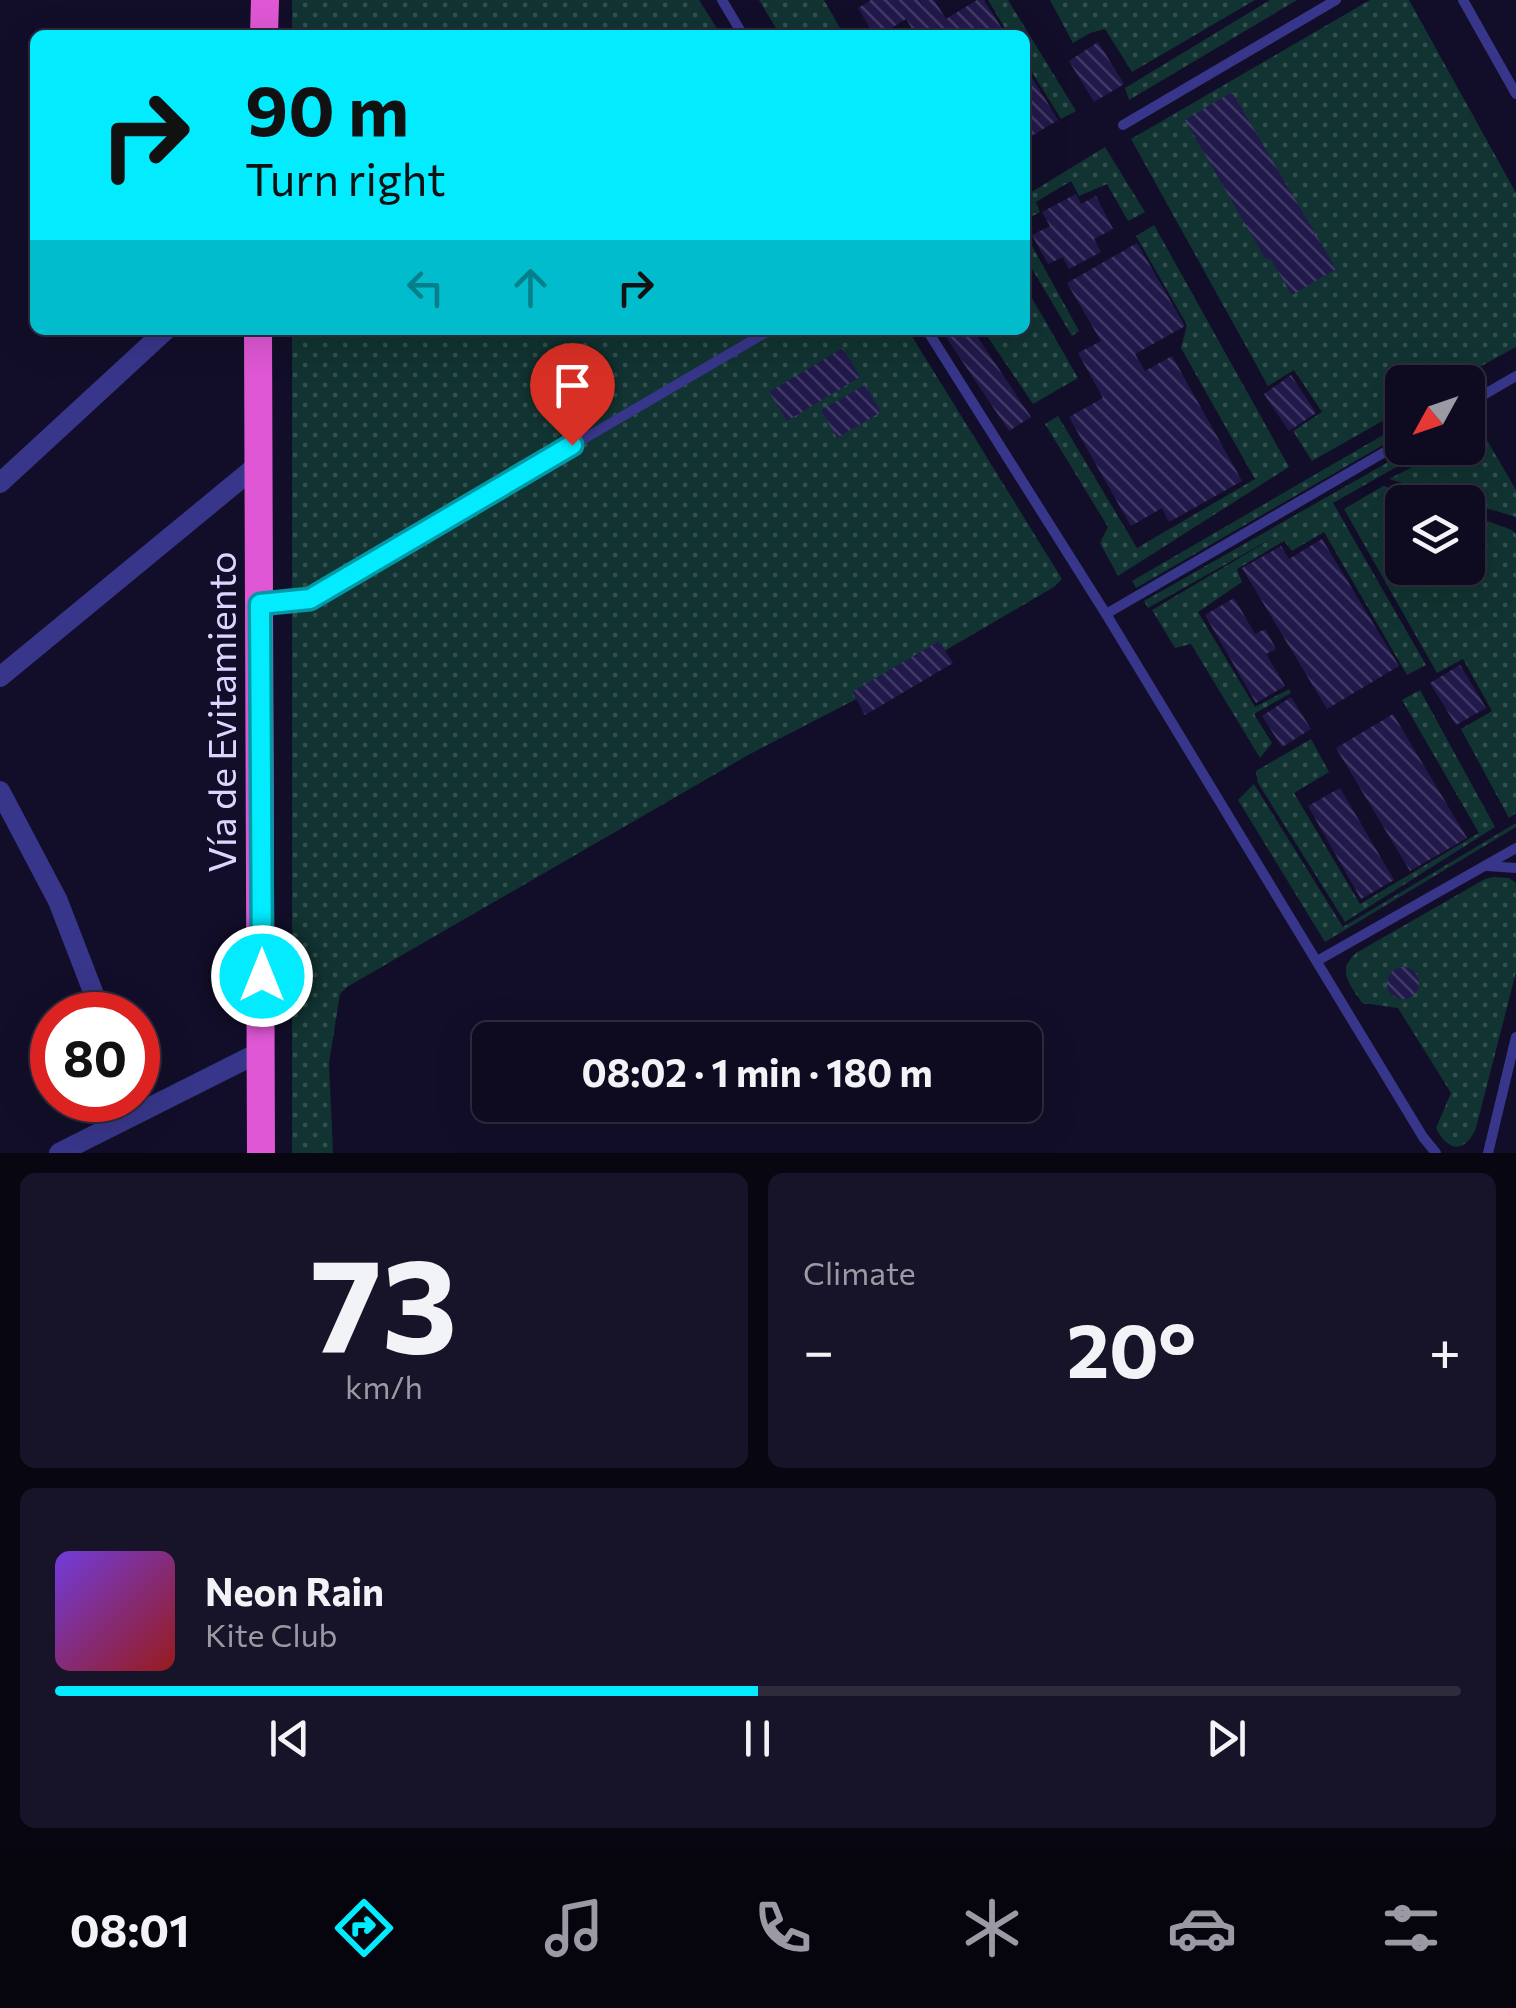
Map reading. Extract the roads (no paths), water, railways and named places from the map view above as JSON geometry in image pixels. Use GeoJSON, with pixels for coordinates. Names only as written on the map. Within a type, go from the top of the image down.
{"type":"FeatureCollection","features":[{"type":"Feature","properties":{"kind":"highway"},"geometry":{"type":"LineString","coordinates":[[264,30],[265,0]]}},
{"type":"Feature","properties":{"kind":"highway","name":"Vía de Evitamiento"},"geometry":{"type":"LineString","coordinates":[[258,335],[261,1153]]}},
{"type":"Feature","properties":{"kind":"street"},"geometry":{"type":"LineString","coordinates":[[0,483],[161,335]]}},
{"type":"Feature","properties":{"kind":"street"},"geometry":{"type":"LineString","coordinates":[[0,677],[260,464]]}},
{"type":"Feature","properties":{"kind":"street"},"geometry":{"type":"LineString","coordinates":[[0,791],[58,901],[93,992]]}},
{"type":"Feature","properties":{"kind":"street"},"geometry":{"type":"LineString","coordinates":[[160,1096],[262,1051]]}},
{"type":"Feature","properties":{"kind":"street"},"geometry":{"type":"LineString","coordinates":[[59,1153],[110,1122]]}},
{"type":"Feature","properties":{"kind":"lane"},"geometry":{"type":"LineString","coordinates":[[722,0],[741,30]]}},
{"type":"Feature","properties":{"kind":"lane"},"geometry":{"type":"LineString","coordinates":[[1123,125],[1336,0]]}},
{"type":"Feature","properties":{"kind":"lane"},"geometry":{"type":"LineString","coordinates":[[1464,0],[1516,94]]}},
{"type":"Feature","properties":{"kind":"lane"},"geometry":{"type":"LineString","coordinates":[[260,604],[310,599],[761,335]]}},
{"type":"Feature","properties":{"kind":"lane"},"geometry":{"type":"LineString","coordinates":[[930,335],[1106,614],[1423,1138],[1436,1153]]}},
{"type":"Feature","properties":{"kind":"lane"},"geometry":{"type":"LineString","coordinates":[[1485,394],[1516,376]]}},
{"type":"Feature","properties":{"kind":"lane"},"geometry":{"type":"LineString","coordinates":[[1106,614],[1385,452]]}},
{"type":"Feature","properties":{"kind":"lane"},"geometry":{"type":"LineString","coordinates":[[1318,960],[1516,848]]}},
{"type":"Feature","properties":{"kind":"lane"},"geometry":{"type":"LineString","coordinates":[[1481,866],[1516,868]]}},
{"type":"Feature","properties":{"kind":"lane"},"geometry":{"type":"LineString","coordinates":[[1488,1153],[1516,1037]]}}]}
